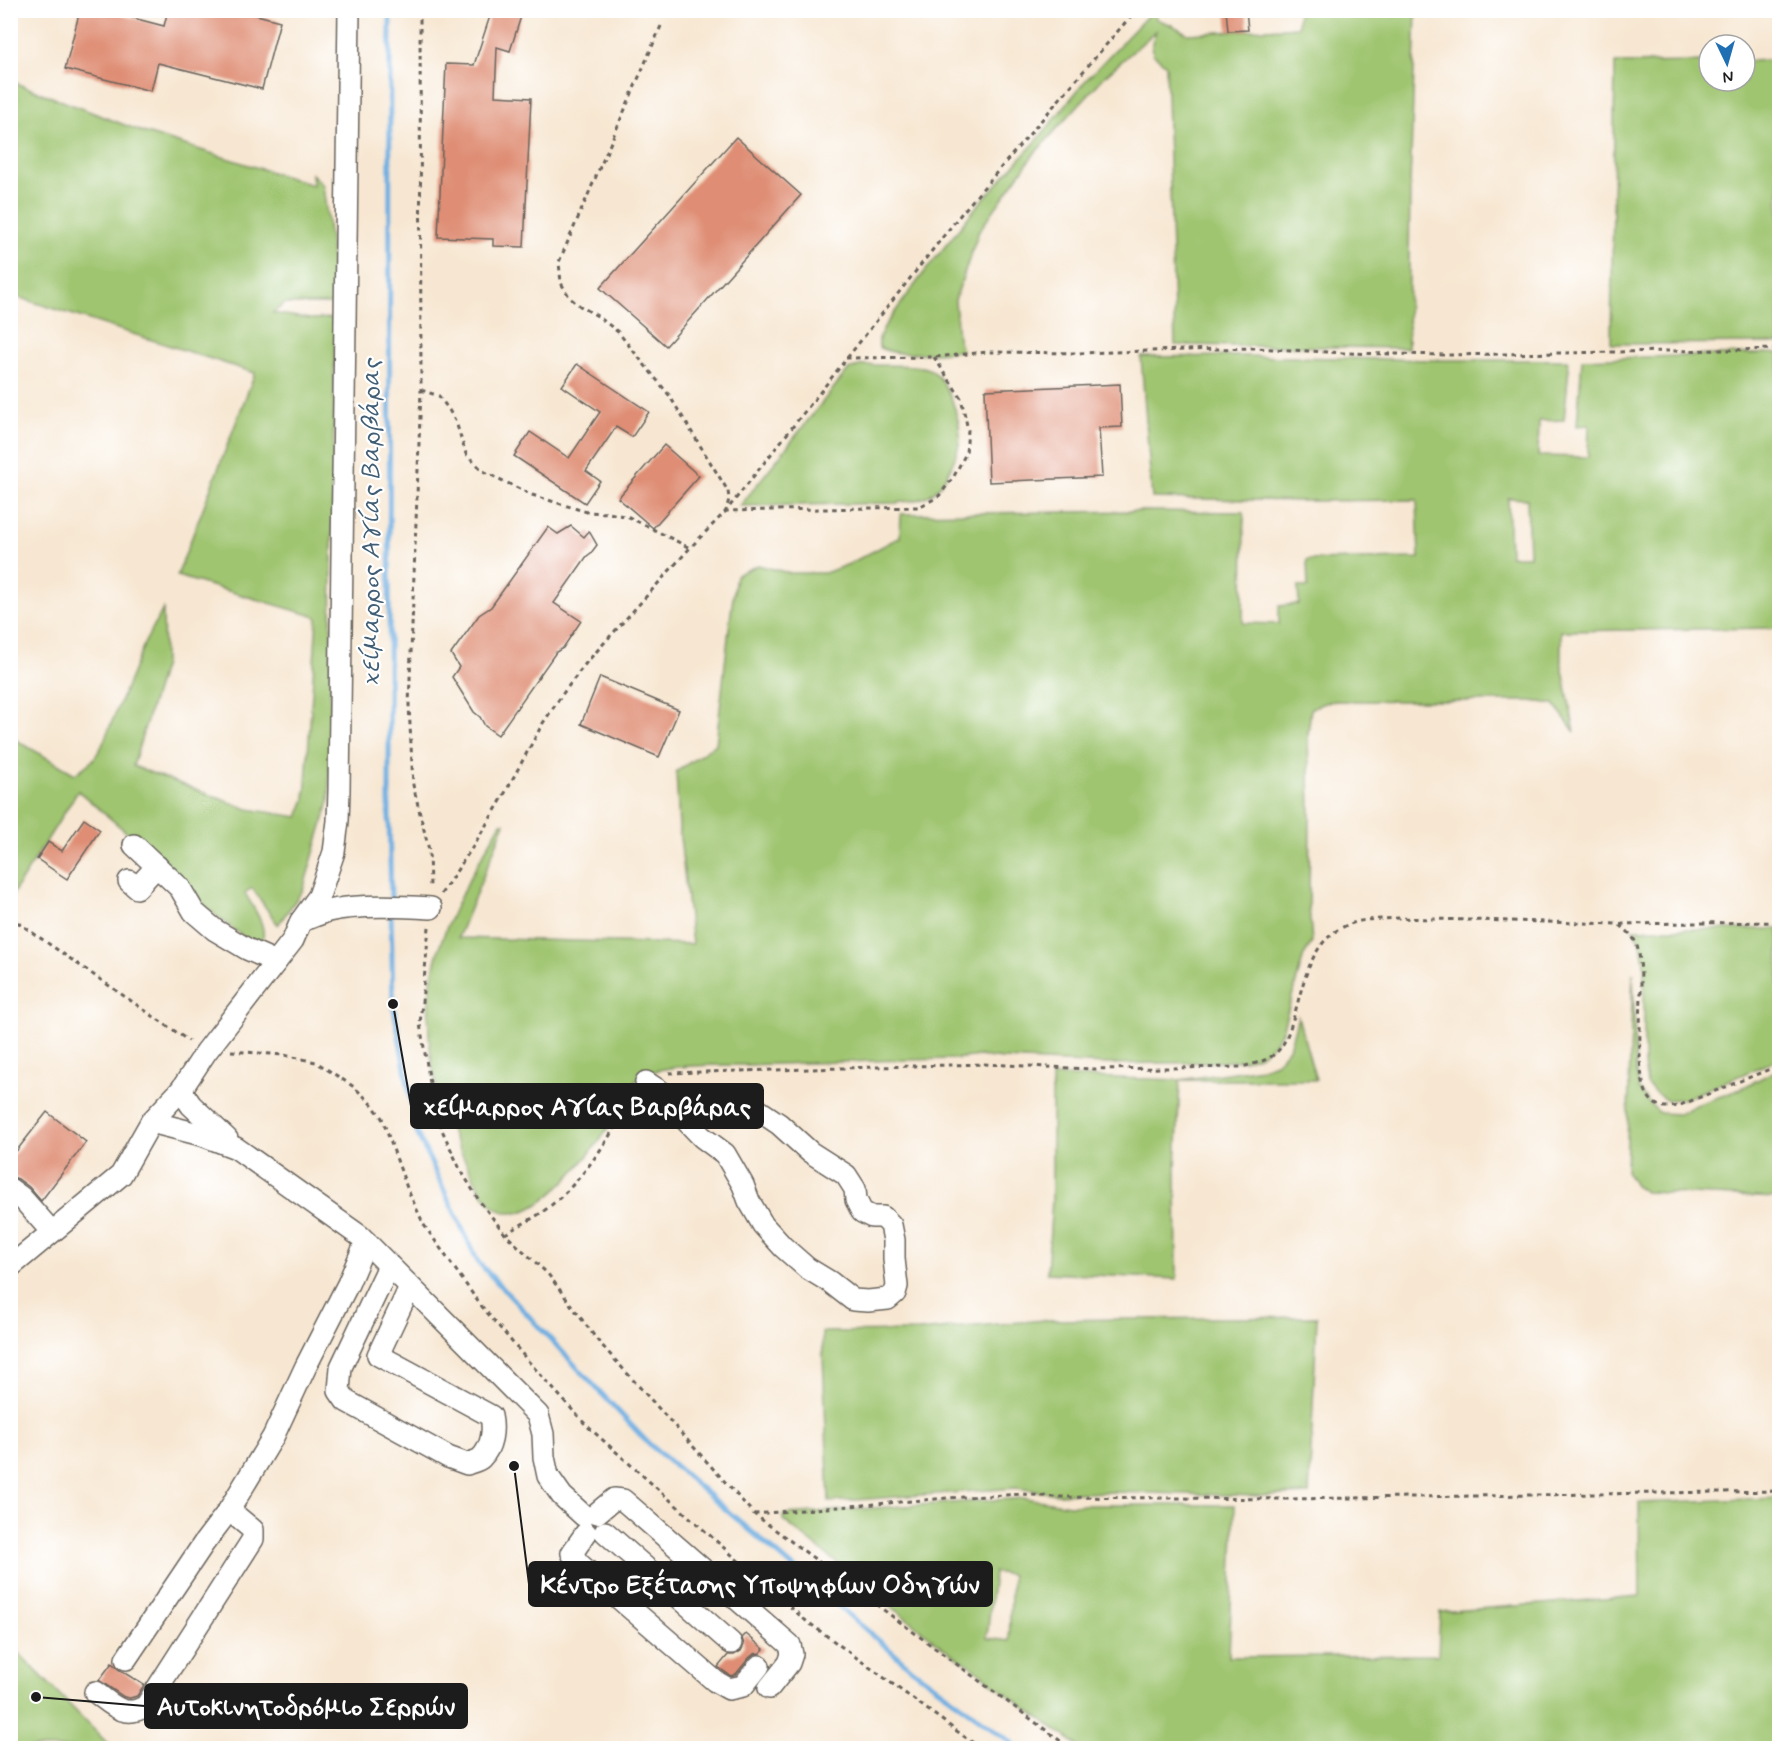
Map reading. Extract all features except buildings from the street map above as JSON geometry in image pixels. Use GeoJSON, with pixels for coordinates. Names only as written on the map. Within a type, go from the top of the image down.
{"type":"FeatureCollection","features":[{"type":"Feature","properties":{"kind":"street"},"geometry":{"type":"LineString","coordinates":[[10,1267],[121,1175],[151,1122],[181,1090],[206,1052],[293,940],[301,921],[319,896],[334,852],[338,821],[350,10]]}},
{"type":"Feature","properties":{"kind":"street"},"geometry":{"type":"LineString","coordinates":[[134,845],[180,888],[194,912],[215,930],[247,949],[276,962]]}},
{"type":"Feature","properties":{"kind":"street"},"geometry":{"type":"LineString","coordinates":[[129,881],[137,888],[157,866]]}},
{"type":"Feature","properties":{"kind":"street"},"geometry":{"type":"LineString","coordinates":[[301,921],[327,911],[358,907],[423,908]]}},
{"type":"Feature","properties":{"kind":"street"},"geometry":{"type":"LineString","coordinates":[[646,1082],[669,1097],[690,1101],[746,1102],[779,1124],[810,1152],[846,1175],[855,1189],[856,1200],[862,1212],[872,1217],[883,1218],[891,1225],[897,1286],[895,1293],[888,1299],[853,1300],[807,1268],[763,1225],[725,1154],[702,1137],[681,1115],[669,1097]]}},
{"type":"Feature","properties":{"kind":"street"},"geometry":{"type":"LineString","coordinates":[[181,1090],[191,1105],[236,1148],[366,1242],[538,1415],[543,1434],[548,1476],[562,1496],[731,1643]]}},
{"type":"Feature","properties":{"kind":"street"},"geometry":{"type":"LineString","coordinates":[[151,1122],[202,1135],[236,1148]]}},
{"type":"Feature","properties":{"kind":"street"},"geometry":{"type":"LineString","coordinates":[[10,1189],[21,1197],[52,1232]]}},
{"type":"Feature","properties":{"kind":"street"},"geometry":{"type":"LineString","coordinates":[[126,1659],[229,1510],[273,1437],[348,1284],[366,1242]]}},
{"type":"Feature","properties":{"kind":"street"},"geometry":{"type":"LineString","coordinates":[[389,1266],[341,1367],[339,1391],[346,1401],[467,1464],[480,1459],[489,1444],[493,1428],[491,1416]]}},
{"type":"Feature","properties":{"kind":"street"},"geometry":{"type":"LineString","coordinates":[[410,1287],[378,1355],[491,1416]]}},
{"type":"Feature","properties":{"kind":"street"},"geometry":{"type":"LineString","coordinates":[[491,1416],[518,1395]]}},
{"type":"Feature","properties":{"kind":"street"},"geometry":{"type":"LineString","coordinates":[[759,1666],[743,1686],[729,1689],[714,1681],[578,1563],[572,1552],[614,1498],[623,1500],[790,1645],[792,1654],[789,1664],[769,1688]]}},
{"type":"Feature","properties":{"kind":"street"},"geometry":{"type":"LineString","coordinates":[[95,1692],[126,1712],[137,1711],[146,1706],[253,1539],[253,1530],[229,1510]]}},
{"type":"Feature","properties":{"kind":"path"},"geometry":{"type":"LineString","coordinates":[[420,10],[421,390],[409,705],[413,784],[429,850],[423,908],[420,1024],[430,1083],[442,1130],[459,1167],[478,1200],[505,1233],[548,1275],[598,1341],[754,1514],[1070,1749]]}},
{"type":"Feature","properties":{"kind":"path"},"geometry":{"type":"LineString","coordinates":[[423,908],[472,848],[543,723],[586,663],[726,511],[961,214],[1136,10]]}},
{"type":"Feature","properties":{"kind":"path"},"geometry":{"type":"LineString","coordinates":[[661,26],[559,262],[561,283],[570,298],[618,332],[669,395],[728,491],[726,511]]}},
{"type":"Feature","properties":{"kind":"path"},"geometry":{"type":"LineString","coordinates":[[846,358],[934,357],[988,352],[1079,354],[1254,348],[1343,353],[1449,355],[1779,349]]}},
{"type":"Feature","properties":{"kind":"path"},"geometry":{"type":"LineString","coordinates":[[726,511],[919,507],[938,497],[953,478],[966,453],[968,430],[961,398],[934,357]]}},
{"type":"Feature","properties":{"kind":"path"},"geometry":{"type":"LineString","coordinates":[[421,390],[439,396],[456,422],[466,454],[483,471],[532,495],[587,512],[629,517],[690,548]]}},
{"type":"Feature","properties":{"kind":"path"},"geometry":{"type":"LineString","coordinates":[[10,917],[206,1052],[229,1051],[284,1055],[316,1062],[354,1087],[371,1103],[381,1118],[407,1188],[424,1225],[479,1304],[587,1426],[805,1620],[980,1749]]}},
{"type":"Feature","properties":{"kind":"path"},"geometry":{"type":"LineString","coordinates":[[505,1233],[546,1210],[577,1180],[617,1124],[635,1091],[646,1082],[664,1074],[972,1064],[1091,1069],[1242,1067],[1272,1056],[1284,1044],[1308,964],[1318,948],[1333,933],[1364,920],[1398,918],[1618,924],[1779,922]]}},
{"type":"Feature","properties":{"kind":"path"},"geometry":{"type":"LineString","coordinates":[[1618,924],[1629,933],[1637,945],[1642,995],[1641,1066],[1643,1086],[1651,1101],[1662,1108],[1678,1106],[1779,1065]]}},
{"type":"Feature","properties":{"kind":"path"},"geometry":{"type":"LineString","coordinates":[[754,1514],[1023,1494],[1063,1498],[1289,1499],[1779,1491]]}},
{"type":"Feature","properties":{"kind":"green space"},"geometry":{"type":"Polygon","coordinates":[[[1152,11],[1155,11],[1156,19],[1188,34],[1298,27],[1298,11],[1416,11],[1410,186],[1408,348],[1175,345],[1166,65],[1153,54],[1152,43],[1156,31],[1106,75],[1034,154],[979,231],[955,300],[958,338],[962,351],[907,353],[879,347],[879,338],[884,327],[977,206],[1039,138],[1086,80],[1152,11]]]}},
{"type":"Feature","properties":{"kind":"green space"},"geometry":{"type":"Polygon","coordinates":[[[1779,60],[1779,343],[1611,344],[1615,63],[1697,62],[1697,93],[1757,93],[1757,61],[1779,60]]]}},
{"type":"Feature","properties":{"kind":"green space"},"geometry":{"type":"Polygon","coordinates":[[[10,81],[143,132],[313,185],[312,174],[323,185],[337,304],[284,304],[273,313],[310,319],[335,318],[329,802],[303,890],[278,925],[252,888],[245,893],[263,927],[263,942],[260,950],[208,909],[187,884],[78,791],[11,897],[11,737],[75,774],[93,760],[101,748],[145,642],[163,609],[164,664],[133,766],[248,809],[298,817],[305,799],[317,617],[177,576],[255,373],[11,295],[10,81]]]}},
{"type":"Feature","properties":{"kind":"green space"},"geometry":{"type":"Polygon","coordinates":[[[1779,353],[1779,628],[1561,631],[1561,660],[1575,732],[1554,704],[1531,701],[1330,701],[1311,708],[1308,735],[1309,906],[1312,942],[1304,955],[1282,1031],[1274,1044],[1259,1056],[1222,1062],[1106,1064],[979,1056],[955,1059],[709,1065],[653,1071],[632,1085],[614,1118],[592,1150],[552,1193],[538,1204],[523,1211],[510,1213],[502,1211],[489,1202],[455,1140],[436,1083],[429,1024],[430,994],[434,965],[443,937],[462,893],[501,823],[505,823],[458,938],[692,944],[679,828],[676,772],[716,744],[736,575],[758,565],[789,573],[825,573],[849,564],[900,537],[901,514],[1244,512],[1243,623],[1279,624],[1279,606],[1299,604],[1298,587],[1308,587],[1307,560],[1419,558],[1417,500],[1305,501],[1152,498],[1141,357],[1567,360],[1569,368],[1564,420],[1539,421],[1538,456],[1588,457],[1589,425],[1577,426],[1582,359],[1779,353]],[[1508,498],[1510,556],[1529,556],[1527,499],[1508,498]]]}},
{"type":"Feature","properties":{"kind":"green space"},"geometry":{"type":"Polygon","coordinates":[[[862,365],[925,368],[931,370],[943,382],[955,410],[960,437],[950,468],[936,490],[923,498],[896,503],[740,506],[848,370],[862,365]]]}},
{"type":"Feature","properties":{"kind":"green space"},"geometry":{"type":"Polygon","coordinates":[[[1633,929],[1779,929],[1779,1059],[1684,1099],[1666,1100],[1654,1092],[1647,1084],[1644,1065],[1644,964],[1641,944],[1633,929]]]}},
{"type":"Feature","properties":{"kind":"green space"},"geometry":{"type":"Polygon","coordinates":[[[1633,973],[1636,1072],[1639,1089],[1660,1113],[1679,1114],[1696,1105],[1738,1090],[1779,1069],[1779,1198],[1645,1192],[1635,1186],[1626,1171],[1633,973]]]}},
{"type":"Feature","properties":{"kind":"green space"},"geometry":{"type":"Polygon","coordinates":[[[1298,1017],[1316,1080],[1180,1080],[1262,1068],[1276,1063],[1289,1048],[1298,1017]]]}},
{"type":"Feature","properties":{"kind":"green space"},"geometry":{"type":"Polygon","coordinates":[[[1052,1076],[1180,1080],[1176,1168],[1177,1279],[1047,1273],[1052,1200],[1052,1076]]]}},
{"type":"Feature","properties":{"kind":"green space"},"geometry":{"type":"Polygon","coordinates":[[[1317,1317],[1309,1494],[1259,1496],[1110,1492],[1057,1494],[1016,1488],[829,1502],[822,1332],[918,1331],[1044,1320],[1317,1317]]]}},
{"type":"Feature","properties":{"kind":"green space"},"geometry":{"type":"Polygon","coordinates":[[[1024,1498],[1070,1505],[1235,1505],[1229,1657],[1438,1655],[1440,1612],[1640,1596],[1639,1503],[1779,1498],[1779,1748],[1081,1748],[994,1685],[984,1675],[941,1646],[783,1520],[785,1514],[1024,1498]],[[994,1572],[987,1638],[1009,1641],[1012,1575],[994,1572]]]}},
{"type":"Feature","properties":{"kind":"green space"},"geometry":{"type":"Polygon","coordinates":[[[11,1645],[112,1748],[11,1748],[11,1645]]]}},
{"type":"Feature","properties":{"kind":"waterway","name":"χείμαρρος Αγίας Βαρβάρας"},"geometry":{"type":"LineString","coordinates":[[390,10],[389,817],[391,902]]}},
{"type":"Feature","properties":{"kind":"waterway","name":"χείμαρρος Αγίας Βαρβάρας"},"geometry":{"type":"LineString","coordinates":[[391,911],[393,1004],[417,1133],[478,1262],[648,1443],[912,1669],[1019,1748]]}},
{"type":"Feature","properties":{"kind":"place","name":"χείμαρρος Αγίας Βαρβάρας"},"geometry":{"type":"Point","coordinates":[393,1004]}},
{"type":"Feature","properties":{"kind":"place","name":"Κέντρο Εξέτασης Υποψηφίων Οδηγών"},"geometry":{"type":"Point","coordinates":[514,1466]}},
{"type":"Feature","properties":{"kind":"place","name":"Αυτοκινητοδρόμιο Σερρών"},"geometry":{"type":"Point","coordinates":[36,1697]}}]}
